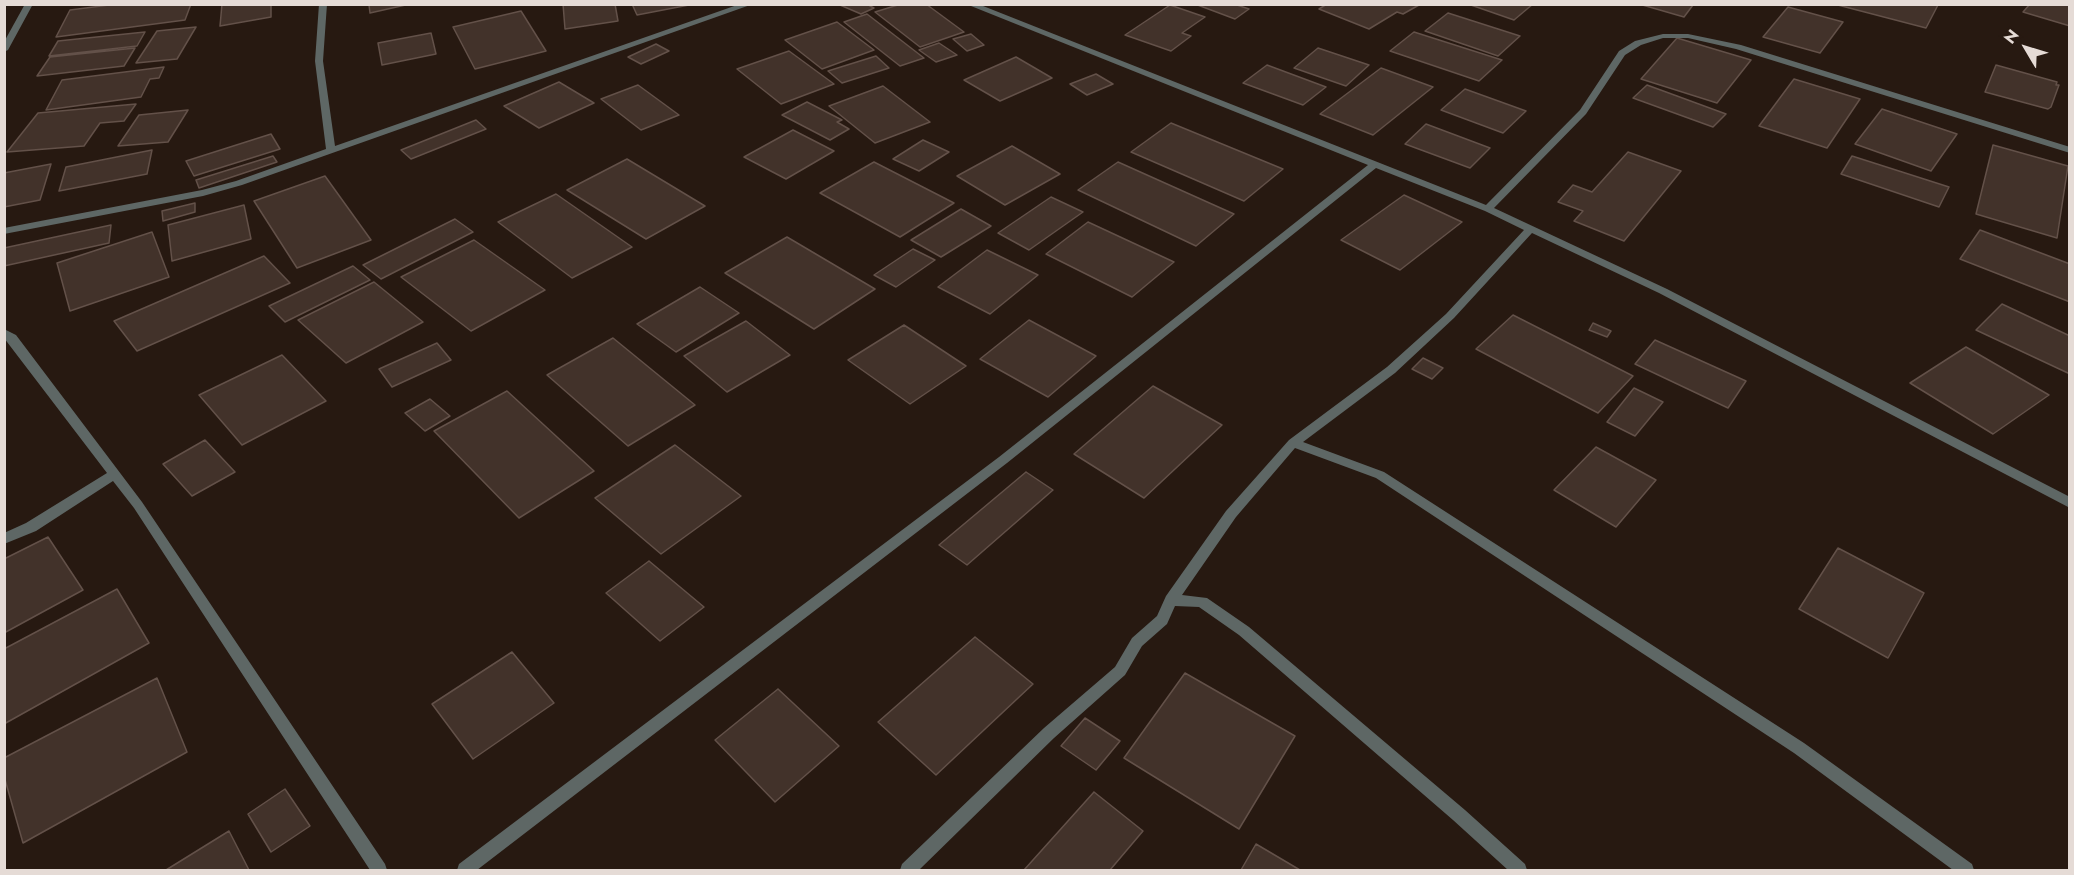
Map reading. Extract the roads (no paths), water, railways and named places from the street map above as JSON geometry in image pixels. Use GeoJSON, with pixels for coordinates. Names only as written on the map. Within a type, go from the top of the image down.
{"type":"FeatureCollection","features":[{"type":"Feature","properties":{"kind":"street"},"geometry":{"type":"LineString","coordinates":[[4,50],[29,4]]}},
{"type":"Feature","properties":{"kind":"street"},"geometry":{"type":"LineString","coordinates":[[323,4],[320,61],[332,152]]}},
{"type":"Feature","properties":{"kind":"street"},"geometry":{"type":"LineString","coordinates":[[4,231],[203,193],[332,152],[749,4]]}},
{"type":"Feature","properties":{"kind":"street"},"geometry":{"type":"LineString","coordinates":[[970,4],[1488,209],[1663,291],[2070,502]]}},
{"type":"Feature","properties":{"kind":"street"},"geometry":{"type":"LineString","coordinates":[[1488,209],[1583,112],[1622,53],[1638,43],[1663,36],[1688,36],[1738,47],[2070,150]]}},
{"type":"Feature","properties":{"kind":"street"},"geometry":{"type":"LineString","coordinates":[[465,870],[1003,460],[1374,165]]}},
{"type":"Feature","properties":{"kind":"street"},"geometry":{"type":"LineString","coordinates":[[908,870],[1049,733],[1120,671],[1137,642],[1162,620],[1171,600],[1231,514],[1293,443],[1391,370],[1450,316],[1530,229]]}},
{"type":"Feature","properties":{"kind":"street"},"geometry":{"type":"LineString","coordinates":[[4,332],[12,338],[138,505],[379,870]]}},
{"type":"Feature","properties":{"kind":"street"},"geometry":{"type":"LineString","coordinates":[[1293,443],[1380,475],[1799,748],[1966,870]]}},
{"type":"Feature","properties":{"kind":"street"},"geometry":{"type":"LineString","coordinates":[[4,539],[31,527],[114,476]]}},
{"type":"Feature","properties":{"kind":"street"},"geometry":{"type":"LineString","coordinates":[[1171,600],[1202,602],[1244,631],[1459,815],[1519,870]]}}]}
